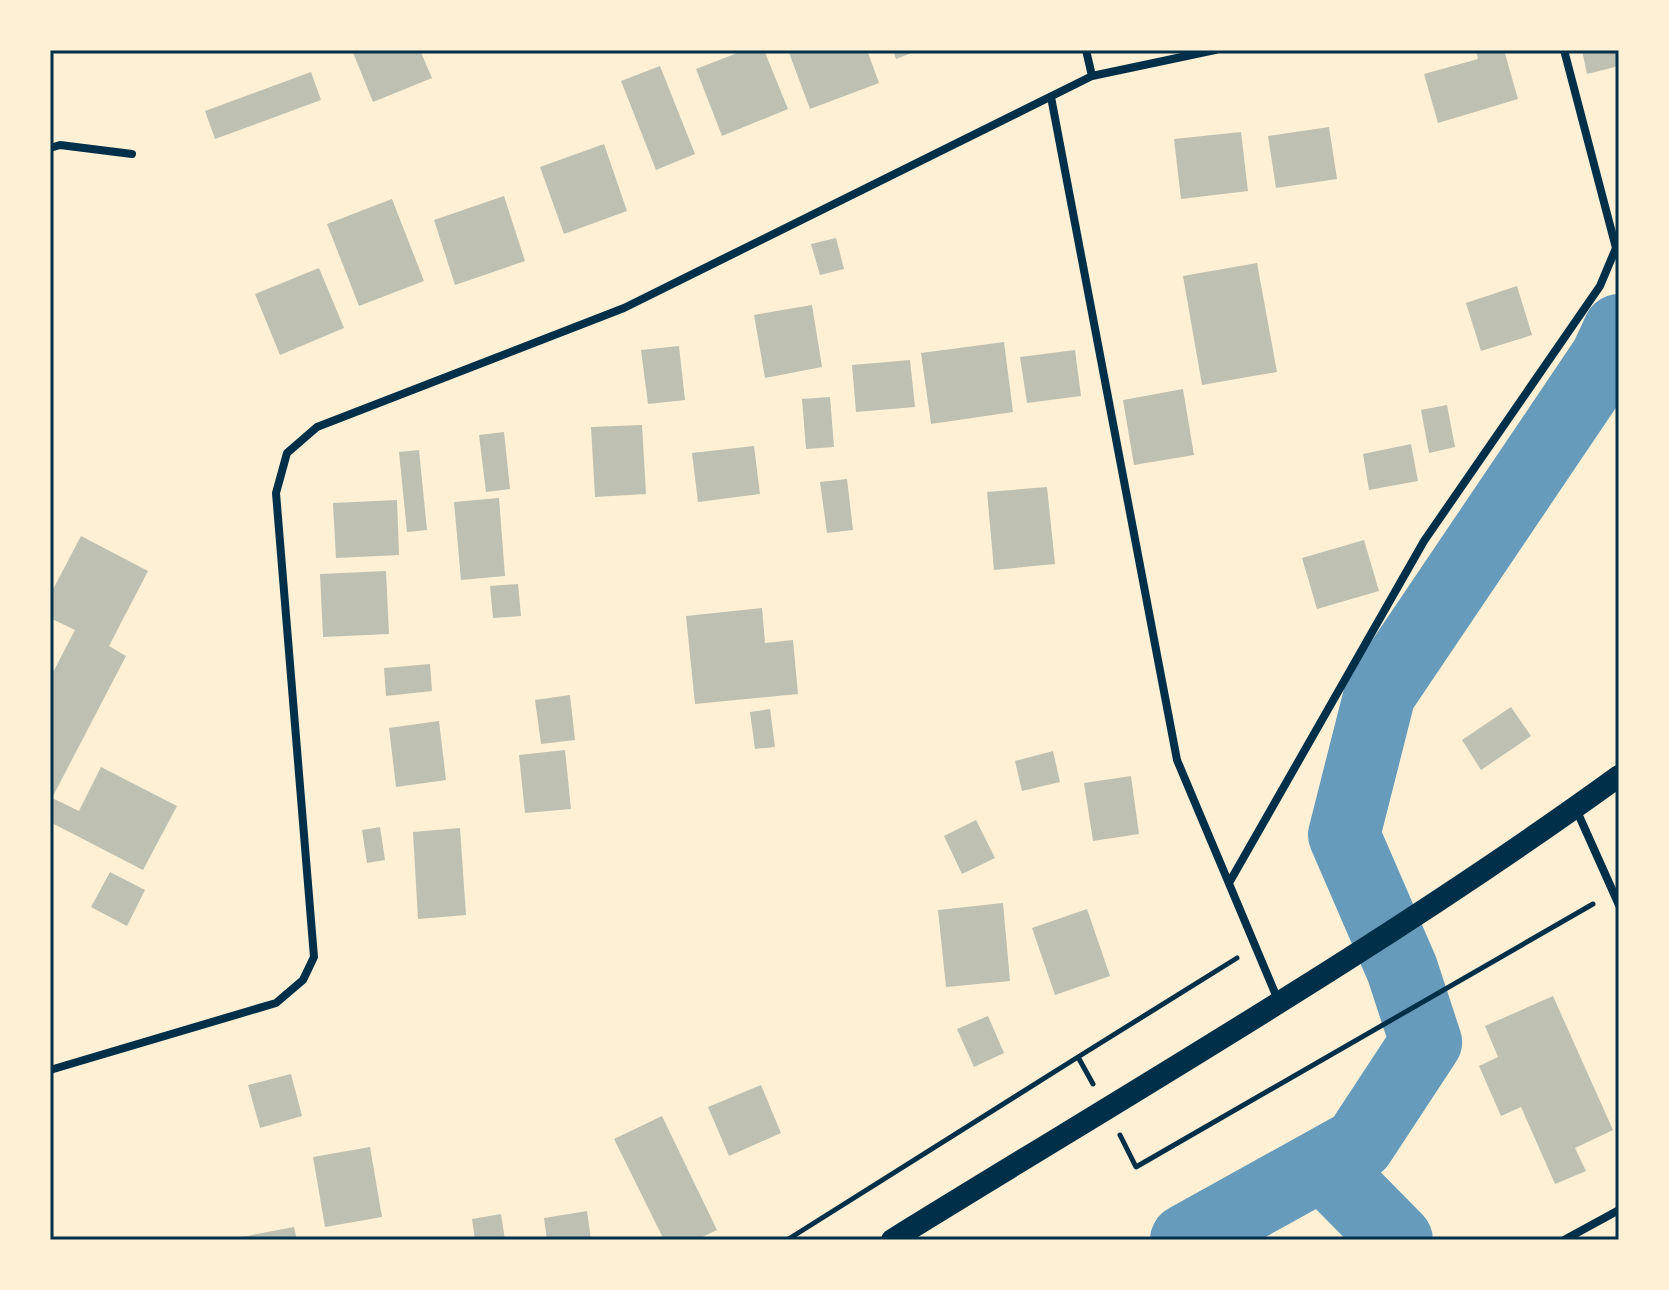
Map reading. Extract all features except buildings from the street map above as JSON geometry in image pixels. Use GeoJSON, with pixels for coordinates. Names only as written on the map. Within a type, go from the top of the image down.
{"type":"FeatureCollection","features":[{"type":"Feature","properties":{"kind":"highway"},"geometry":{"type":"LineString","coordinates":[[892,1240],[1435,903],[1619,776]]}},
{"type":"Feature","properties":{"kind":"street"},"geometry":{"type":"LineString","coordinates":[[1086,50],[1092,76]]}},
{"type":"Feature","properties":{"kind":"street"},"geometry":{"type":"LineString","coordinates":[[50,1070],[276,1003],[303,980],[314,957],[276,493],[287,453],[317,427],[624,308],[1092,76],[1215,50]]}},
{"type":"Feature","properties":{"kind":"street"},"geometry":{"type":"LineString","coordinates":[[1229,883],[1424,541],[1600,286],[1616,248],[1564,50]]}},
{"type":"Feature","properties":{"kind":"street"},"geometry":{"type":"LineString","coordinates":[[1051,97],[1177,760],[1278,1001]]}},
{"type":"Feature","properties":{"kind":"street"},"geometry":{"type":"LineString","coordinates":[[50,148],[60,145],[132,154]]}},
{"type":"Feature","properties":{"kind":"street"},"geometry":{"type":"LineString","coordinates":[[1575,808],[1619,905]]}},
{"type":"Feature","properties":{"kind":"street"},"geometry":{"type":"LineString","coordinates":[[1564,1240],[1619,1210]]}},
{"type":"Feature","properties":{"kind":"path"},"geometry":{"type":"LineString","coordinates":[[1364,1035],[1613,892]]}},
{"type":"Feature","properties":{"kind":"path"},"geometry":{"type":"LineString","coordinates":[[787,1240],[1078,1057]]}},
{"type":"Feature","properties":{"kind":"waterway"},"geometry":{"type":"LineString","coordinates":[[1186,1240],[1359,1144],[1426,1042],[1402,969],[1344,835],[1380,693],[1606,358],[1619,330]]}},
{"type":"Feature","properties":{"kind":"waterway"},"geometry":{"type":"LineString","coordinates":[[1323,1165],[1397,1240]]}}]}
